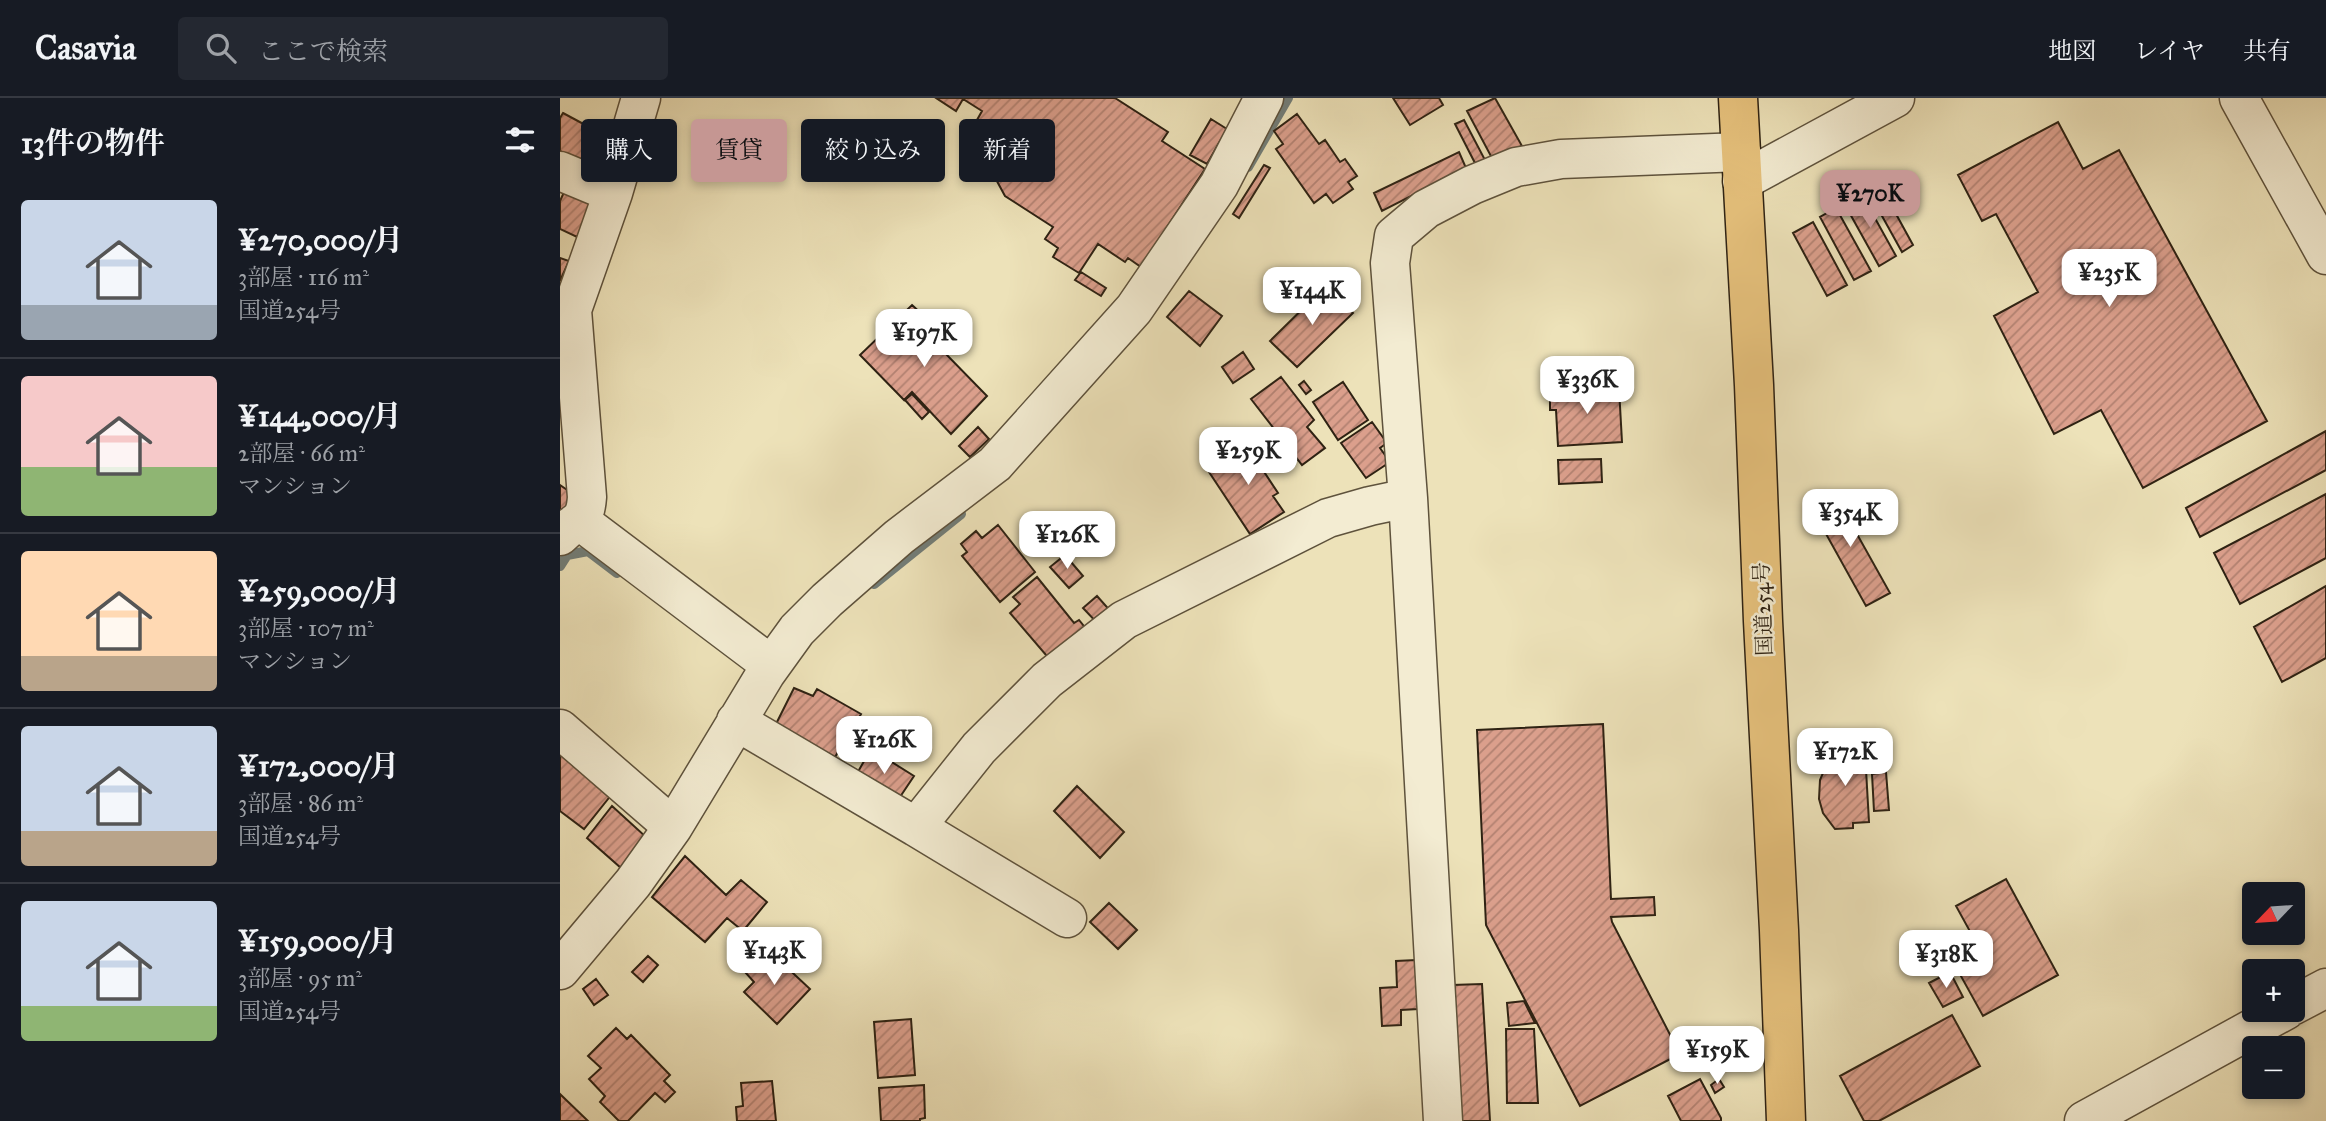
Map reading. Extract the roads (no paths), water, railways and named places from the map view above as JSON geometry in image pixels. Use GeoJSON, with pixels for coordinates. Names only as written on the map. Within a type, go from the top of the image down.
{"type":"FeatureCollection","features":[{"type":"Feature","properties":{"kind":"highway","name":"国道254号"},"geometry":{"type":"LineString","coordinates":[[1738,98],[1754,385],[1786,1121]]}},
{"type":"Feature","properties":{"kind":"street"},"geometry":{"type":"LineString","coordinates":[[641,98],[613,193],[572,310],[587,497],[586,510],[570,529],[916,827],[1067,918]]}},
{"type":"Feature","properties":{"kind":"street"},"geometry":{"type":"LineString","coordinates":[[560,970],[633,883],[673,827],[757,688],[797,630],[899,537],[995,464],[1134,309],[1219,185],[1264,98]]}},
{"type":"Feature","properties":{"kind":"street"},"geometry":{"type":"LineString","coordinates":[[1443,1121],[1408,498],[1390,263],[1394,236],[1426,209],[1472,185],[1516,167],[1560,159],[1741,167],[1895,98]]}},
{"type":"Feature","properties":{"kind":"street"},"geometry":{"type":"LineString","coordinates":[[2239,98],[2326,255]]}},
{"type":"Feature","properties":{"kind":"street"},"geometry":{"type":"LineString","coordinates":[[560,171],[613,193]]}},
{"type":"Feature","properties":{"kind":"street"},"geometry":{"type":"LineString","coordinates":[[916,827],[979,748],[1047,680],[1124,620],[1328,518],[1408,498]]}},
{"type":"Feature","properties":{"kind":"street"},"geometry":{"type":"LineString","coordinates":[[560,729],[673,827]]}},
{"type":"Feature","properties":{"kind":"street"},"geometry":{"type":"LineString","coordinates":[[2305,999],[2326,988]]}},
{"type":"Feature","properties":{"kind":"street"},"geometry":{"type":"LineString","coordinates":[[2084,1121],[2264,1022]]}},
{"type":"Feature","properties":{"kind":"waterway"},"geometry":{"type":"LineString","coordinates":[[1248,167],[1288,98]]}},
{"type":"Feature","properties":{"kind":"waterway"},"geometry":{"type":"LineString","coordinates":[[874,584],[961,514]]}},
{"type":"Feature","properties":{"kind":"waterway"},"geometry":{"type":"LineString","coordinates":[[560,566],[567,555],[588,551],[617,573]]}}]}
